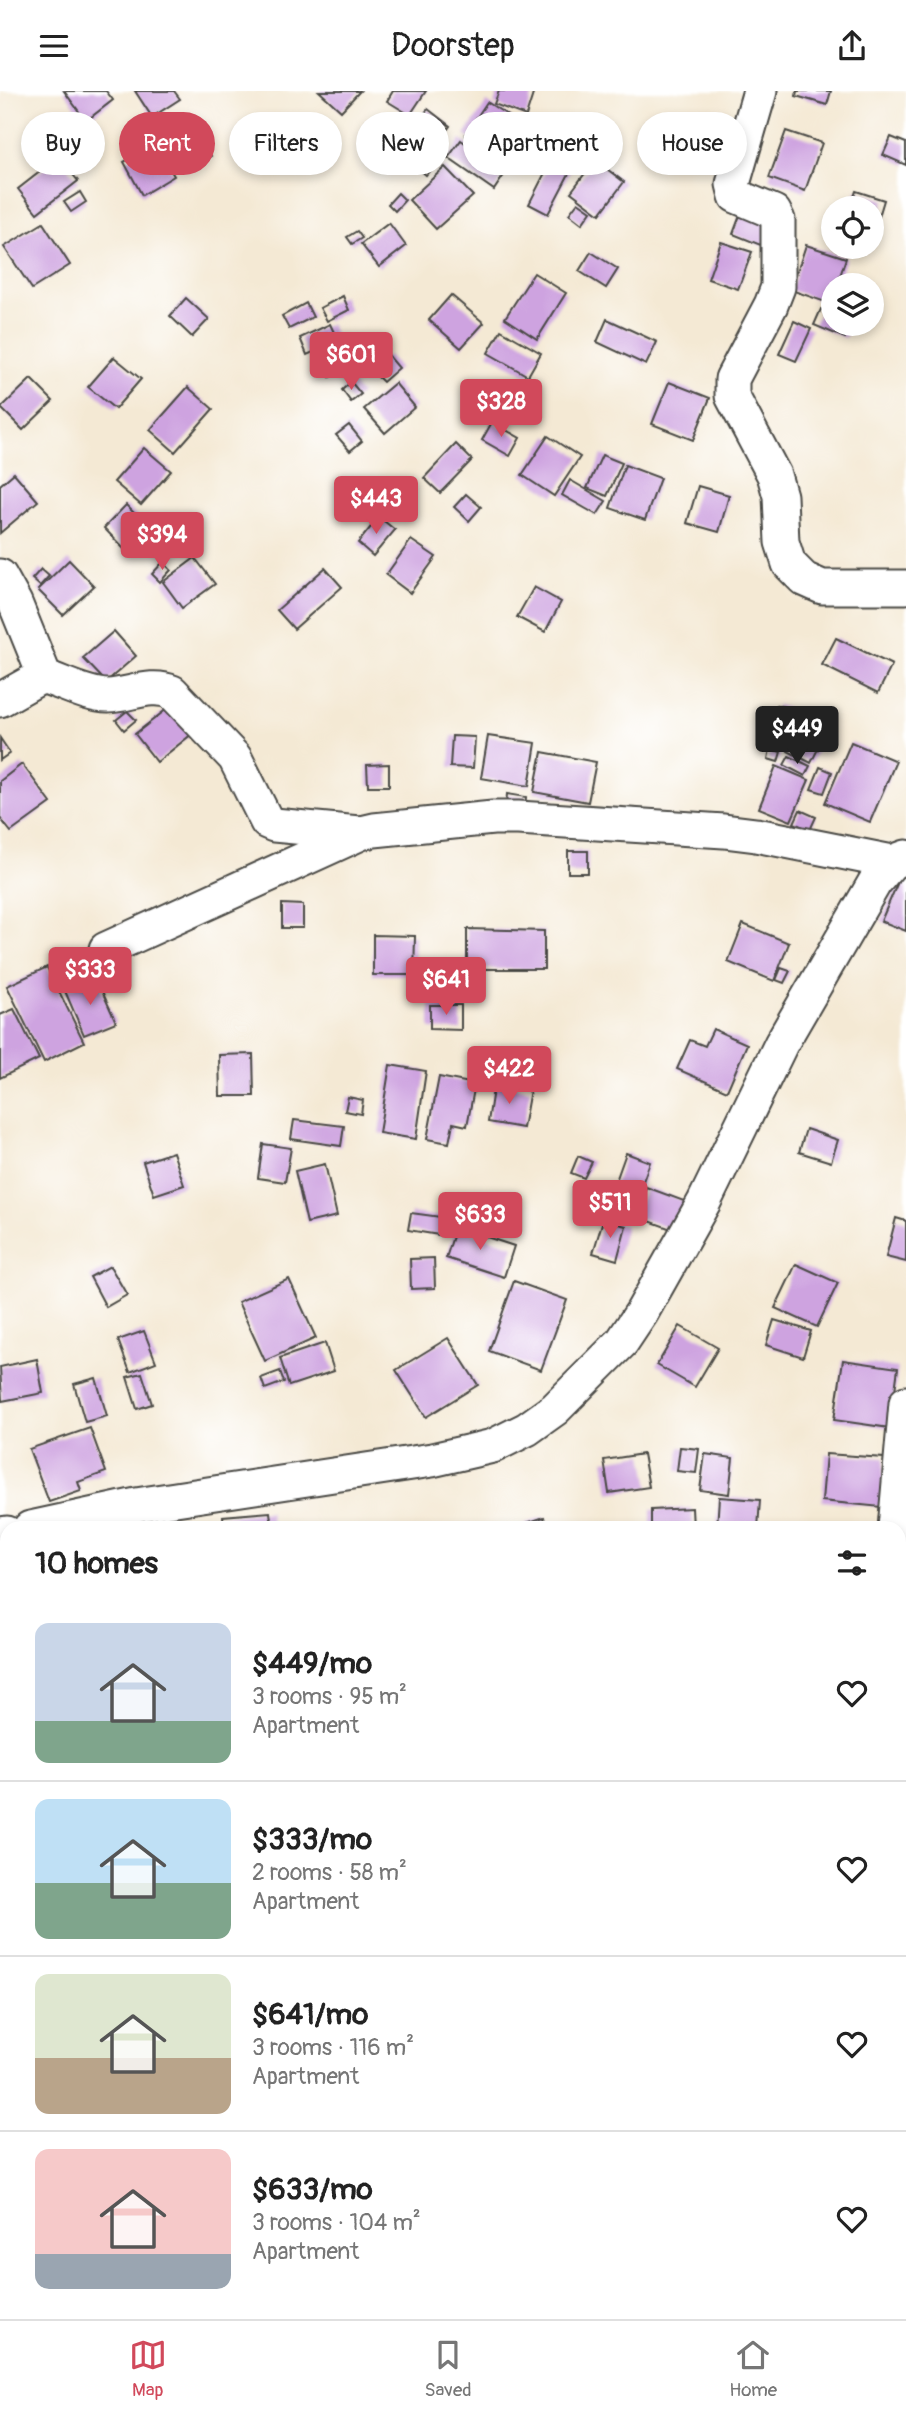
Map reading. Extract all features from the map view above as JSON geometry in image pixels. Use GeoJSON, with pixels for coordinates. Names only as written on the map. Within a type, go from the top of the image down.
{"type":"FeatureCollection","features":[{"type":"Feature","properties":{"kind":"street"},"geometry":{"type":"LineString","coordinates":[[761,91],[733,184],[736,196],[774,212],[778,220],[778,287],[772,305],[732,379],[732,395],[774,475],[779,496],[782,542],[789,564],[804,579],[822,587],[906,587]]}},
{"type":"Feature","properties":{"kind":"street"},"geometry":{"type":"LineString","coordinates":[[0,576],[15,603],[45,677]]}},
{"type":"Feature","properties":{"kind":"street"},"geometry":{"type":"LineString","coordinates":[[0,701],[45,677],[98,695],[109,696],[157,687],[172,692],[241,767],[267,822],[274,825],[361,833],[493,818],[518,818],[724,831],[899,859]]}},
{"type":"Feature","properties":{"kind":"street"},"geometry":{"type":"LineString","coordinates":[[106,949],[361,833]]}},
{"type":"Feature","properties":{"kind":"street"},"geometry":{"type":"LineString","coordinates":[[62,1521],[136,1505],[432,1460],[493,1446],[527,1429],[555,1409],[622,1342],[642,1312],[704,1202],[781,1044],[875,882],[899,859]]}},
{"type":"Feature","properties":{"kind":"street"},"geometry":{"type":"LineString","coordinates":[[896,1521],[906,1403]]}},
{"type":"Feature","properties":{"kind":"building"},"geometry":{"type":"Polygon","coordinates":[[[64,91],[106,91],[113,100],[98,112],[79,112],[64,91]]]}},
{"type":"Feature","properties":{"kind":"building"},"geometry":{"type":"Polygon","coordinates":[[[135,91],[174,91],[180,99],[160,112],[149,112],[135,91]]]}},
{"type":"Feature","properties":{"kind":"building"},"geometry":{"type":"Polygon","coordinates":[[[319,91],[360,91],[341,111],[319,91]]]}},
{"type":"Feature","properties":{"kind":"building"},"geometry":{"type":"Polygon","coordinates":[[[393,91],[426,91],[412,112],[405,112],[387,101],[393,91]]]}},
{"type":"Feature","properties":{"kind":"building"},"geometry":{"type":"Polygon","coordinates":[[[499,91],[534,91],[527,112],[515,112],[494,104],[499,91]]]}},
{"type":"Feature","properties":{"kind":"building"},"geometry":{"type":"Polygon","coordinates":[[[797,91],[831,91],[827,105],[796,96],[797,91]]]}},
{"type":"Feature","properties":{"kind":"building"},"geometry":{"type":"Polygon","coordinates":[[[487,102],[503,112],[480,112],[487,102]]]}},
{"type":"Feature","properties":{"kind":"building"},"geometry":{"type":"Polygon","coordinates":[[[786,131],[822,143],[805,191],[769,178],[786,131]]]}},
{"type":"Feature","properties":{"kind":"building"},"geometry":{"type":"Polygon","coordinates":[[[891,137],[906,143],[906,165],[883,155],[891,137]]]}},
{"type":"Feature","properties":{"kind":"building"},"geometry":{"type":"Polygon","coordinates":[[[461,140],[463,141],[463,168],[449,157],[461,140]]]}},
{"type":"Feature","properties":{"kind":"building"},"geometry":{"type":"Polygon","coordinates":[[[449,171],[473,196],[436,229],[409,200],[436,175],[449,175],[449,171]]]}},
{"type":"Feature","properties":{"kind":"building"},"geometry":{"type":"Polygon","coordinates":[[[36,175],[73,175],[78,181],[37,213],[18,189],[36,175]]]}},
{"type":"Feature","properties":{"kind":"building"},"geometry":{"type":"Polygon","coordinates":[[[131,175],[173,175],[174,176],[142,195],[131,175]]]}},
{"type":"Feature","properties":{"kind":"building"},"geometry":{"type":"Polygon","coordinates":[[[472,175],[504,175],[494,190],[472,175]]]}},
{"type":"Feature","properties":{"kind":"building"},"geometry":{"type":"Polygon","coordinates":[[[544,175],[568,175],[548,214],[529,204],[544,175]]]}},
{"type":"Feature","properties":{"kind":"building"},"geometry":{"type":"Polygon","coordinates":[[[584,175],[615,175],[624,182],[600,214],[571,192],[584,175]]]}},
{"type":"Feature","properties":{"kind":"building"},"geometry":{"type":"Polygon","coordinates":[[[856,191],[872,196],[854,196],[856,191]]]}},
{"type":"Feature","properties":{"kind":"building"},"geometry":{"type":"Polygon","coordinates":[[[80,192],[86,202],[71,212],[64,202],[80,192]]]}},
{"type":"Feature","properties":{"kind":"building"},"geometry":{"type":"Polygon","coordinates":[[[398,193],[405,200],[395,211],[388,204],[398,193]]]}},
{"type":"Feature","properties":{"kind":"building"},"geometry":{"type":"Polygon","coordinates":[[[578,202],[591,211],[582,224],[569,214],[578,202]]]}},
{"type":"Feature","properties":{"kind":"building"},"geometry":{"type":"Polygon","coordinates":[[[742,210],[772,221],[763,246],[733,234],[742,210]]]}},
{"type":"Feature","properties":{"kind":"building"},"geometry":{"type":"Polygon","coordinates":[[[43,223],[70,265],[32,289],[4,247],[43,223]]]}},
{"type":"Feature","properties":{"kind":"building"},"geometry":{"type":"Polygon","coordinates":[[[389,223],[406,246],[379,267],[361,244],[389,223]]]}},
{"type":"Feature","properties":{"kind":"building"},"geometry":{"type":"Polygon","coordinates":[[[357,231],[362,238],[352,244],[347,237],[357,231]]]}},
{"type":"Feature","properties":{"kind":"building"},"geometry":{"type":"Polygon","coordinates":[[[721,242],[752,252],[738,289],[708,279],[721,242]]]}},
{"type":"Feature","properties":{"kind":"building"},"geometry":{"type":"Polygon","coordinates":[[[806,245],[821,250],[821,259],[846,259],[841,273],[821,273],[821,300],[791,290],[806,245]]]}},
{"type":"Feature","properties":{"kind":"building"},"geometry":{"type":"Polygon","coordinates":[[[591,252],[618,269],[606,288],[579,271],[591,252]]]}},
{"type":"Feature","properties":{"kind":"building"},"geometry":{"type":"Polygon","coordinates":[[[534,273],[566,293],[537,339],[505,318],[534,273]]]}},
{"type":"Feature","properties":{"kind":"building"},"geometry":{"type":"Polygon","coordinates":[[[451,295],[484,323],[461,348],[429,320],[451,295]]]}},
{"type":"Feature","properties":{"kind":"building"},"geometry":{"type":"Polygon","coordinates":[[[343,296],[349,310],[327,321],[320,308],[343,296]]]}},
{"type":"Feature","properties":{"kind":"building"},"geometry":{"type":"Polygon","coordinates":[[[186,298],[209,319],[192,337],[170,316],[186,298]]]}},
{"type":"Feature","properties":{"kind":"building"},"geometry":{"type":"Polygon","coordinates":[[[306,303],[313,317],[289,329],[282,316],[306,303]]]}},
{"type":"Feature","properties":{"kind":"building"},"geometry":{"type":"Polygon","coordinates":[[[821,309],[821,328],[814,325],[821,309]]]}},
{"type":"Feature","properties":{"kind":"building"},"geometry":{"type":"Polygon","coordinates":[[[607,319],[657,342],[646,365],[597,342],[607,319]]]}},
{"type":"Feature","properties":{"kind":"building"},"geometry":{"type":"Polygon","coordinates":[[[794,321],[811,329],[796,361],[779,354],[794,321]]]}},
{"type":"Feature","properties":{"kind":"building"},"geometry":{"type":"Polygon","coordinates":[[[330,324],[338,341],[307,355],[300,338],[330,324]]]}},
{"type":"Feature","properties":{"kind":"building"},"geometry":{"type":"Polygon","coordinates":[[[501,330],[541,353],[528,376],[488,353],[501,330]]]}},
{"type":"Feature","properties":{"kind":"building"},"geometry":{"type":"Polygon","coordinates":[[[333,354],[343,368],[330,377],[320,363],[333,354]]]}},
{"type":"Feature","properties":{"kind":"building"},"geometry":{"type":"Polygon","coordinates":[[[388,355],[399,368],[383,382],[371,370],[388,355]]]}},
{"type":"Feature","properties":{"kind":"building"},"geometry":{"type":"Polygon","coordinates":[[[114,357],[141,379],[115,409],[88,387],[114,357]]]}},
{"type":"Feature","properties":{"kind":"building"},"geometry":{"type":"Polygon","coordinates":[[[31,379],[53,401],[23,430],[1,408],[31,379]]]}},
{"type":"Feature","properties":{"kind":"building"},"geometry":{"type":"Polygon","coordinates":[[[351,382],[361,394],[351,402],[342,390],[351,382]]]}},
{"type":"Feature","properties":{"kind":"building"},"geometry":{"type":"Polygon","coordinates":[[[669,382],[710,398],[693,440],[652,424],[669,382]]]}},
{"type":"Feature","properties":{"kind":"building"},"geometry":{"type":"Polygon","coordinates":[[[395,383],[415,407],[385,433],[364,409],[395,383]]]}},
{"type":"Feature","properties":{"kind":"building"},"geometry":{"type":"Polygon","coordinates":[[[188,387],[213,409],[175,452],[150,430],[188,387]]]}},
{"type":"Feature","properties":{"kind":"building"},"geometry":{"type":"Polygon","coordinates":[[[492,422],[520,438],[510,456],[482,440],[492,422]]]}},
{"type":"Feature","properties":{"kind":"building"},"geometry":{"type":"Polygon","coordinates":[[[349,425],[362,441],[350,451],[336,435],[349,425]]]}},
{"type":"Feature","properties":{"kind":"building"},"geometry":{"type":"Polygon","coordinates":[[[548,436],[580,457],[554,496],[522,475],[548,436]]]}},
{"type":"Feature","properties":{"kind":"building"},"geometry":{"type":"Polygon","coordinates":[[[456,444],[472,460],[440,493],[424,478],[456,444]]]}},
{"type":"Feature","properties":{"kind":"building"},"geometry":{"type":"Polygon","coordinates":[[[144,448],[171,471],[141,505],[114,482],[144,448]]]}},
{"type":"Feature","properties":{"kind":"building"},"geometry":{"type":"Polygon","coordinates":[[[602,455],[622,463],[607,496],[587,488],[602,455]]]}},
{"type":"Feature","properties":{"kind":"building"},"geometry":{"type":"Polygon","coordinates":[[[625,465],[660,478],[645,520],[610,508],[625,465]]]}},
{"type":"Feature","properties":{"kind":"building"},"geometry":{"type":"Polygon","coordinates":[[[14,473],[38,501],[0,533],[0,485],[14,473]]]}},
{"type":"Feature","properties":{"kind":"building"},"geometry":{"type":"Polygon","coordinates":[[[570,480],[606,501],[597,515],[562,495],[570,480]]]}},
{"type":"Feature","properties":{"kind":"building"},"geometry":{"type":"Polygon","coordinates":[[[698,486],[729,495],[719,532],[687,523],[698,486]]]}},
{"type":"Feature","properties":{"kind":"building"},"geometry":{"type":"Polygon","coordinates":[[[466,494],[481,507],[469,521],[454,507],[466,494]]]}},
{"type":"Feature","properties":{"kind":"building"},"geometry":{"type":"Polygon","coordinates":[[[126,505],[149,528],[126,551],[104,528],[126,505]]]}},
{"type":"Feature","properties":{"kind":"building"},"geometry":{"type":"Polygon","coordinates":[[[379,517],[395,530],[373,556],[358,543],[379,517]]]}},
{"type":"Feature","properties":{"kind":"building"},"geometry":{"type":"Polygon","coordinates":[[[411,540],[436,557],[410,593],[386,575],[411,540]]]}},
{"type":"Feature","properties":{"kind":"building"},"geometry":{"type":"Polygon","coordinates":[[[195,558],[215,584],[182,608],[163,582],[195,558]]]}},
{"type":"Feature","properties":{"kind":"building"},"geometry":{"type":"Polygon","coordinates":[[[69,560],[94,586],[63,615],[38,590],[69,560]]]}},
{"type":"Feature","properties":{"kind":"building"},"geometry":{"type":"Polygon","coordinates":[[[163,562],[171,570],[160,582],[152,574],[163,562]]]}},
{"type":"Feature","properties":{"kind":"building"},"geometry":{"type":"Polygon","coordinates":[[[325,568],[342,587],[294,629],[277,610],[325,568]]]}},
{"type":"Feature","properties":{"kind":"building"},"geometry":{"type":"Polygon","coordinates":[[[41,569],[49,576],[40,586],[32,579],[41,569]]]}},
{"type":"Feature","properties":{"kind":"building"},"geometry":{"type":"Polygon","coordinates":[[[534,587],[561,602],[545,632],[517,617],[534,587]]]}},
{"type":"Feature","properties":{"kind":"building"},"geometry":{"type":"Polygon","coordinates":[[[114,631],[136,656],[106,682],[83,658],[114,631]]]}},
{"type":"Feature","properties":{"kind":"building"},"geometry":{"type":"Polygon","coordinates":[[[836,638],[892,665],[878,693],[822,665],[836,638]]]}},
{"type":"Feature","properties":{"kind":"building"},"geometry":{"type":"Polygon","coordinates":[[[176,702],[198,729],[157,762],[135,734],[176,702]]]}},
{"type":"Feature","properties":{"kind":"building"},"geometry":{"type":"Polygon","coordinates":[[[777,705],[788,708],[785,723],[774,720],[777,705]]]}},
{"type":"Feature","properties":{"kind":"building"},"geometry":{"type":"Polygon","coordinates":[[[127,711],[136,720],[124,730],[116,720],[127,711]]]}},
{"type":"Feature","properties":{"kind":"building"},"geometry":{"type":"Polygon","coordinates":[[[801,724],[825,735],[811,763],[788,751],[801,724]]]}},
{"type":"Feature","properties":{"kind":"building"},"geometry":{"type":"Polygon","coordinates":[[[452,736],[475,737],[473,768],[450,767],[452,736]]]}},
{"type":"Feature","properties":{"kind":"building"},"geometry":{"type":"Polygon","coordinates":[[[488,736],[536,743],[529,786],[481,778],[488,736]]]}},
{"type":"Feature","properties":{"kind":"building"},"geometry":{"type":"Polygon","coordinates":[[[0,738],[10,753],[0,760],[0,738]]]}},
{"type":"Feature","properties":{"kind":"building"},"geometry":{"type":"Polygon","coordinates":[[[851,742],[896,761],[870,822],[825,803],[851,742]]]}},
{"type":"Feature","properties":{"kind":"building"},"geometry":{"type":"Polygon","coordinates":[[[770,749],[781,752],[778,762],[768,759],[770,749]]]}},
{"type":"Feature","properties":{"kind":"building"},"geometry":{"type":"Polygon","coordinates":[[[542,752],[596,762],[588,802],[534,792],[542,752]]]}},
{"type":"Feature","properties":{"kind":"building"},"geometry":{"type":"Polygon","coordinates":[[[789,756],[810,766],[805,776],[784,765],[789,756]]]}},
{"type":"Feature","properties":{"kind":"building"},"geometry":{"type":"Polygon","coordinates":[[[22,764],[51,803],[11,832],[0,818],[0,781],[22,764]]]}},
{"type":"Feature","properties":{"kind":"building"},"geometry":{"type":"Polygon","coordinates":[[[389,764],[389,786],[368,786],[367,765],[389,764]]]}},
{"type":"Feature","properties":{"kind":"building"},"geometry":{"type":"Polygon","coordinates":[[[776,766],[809,780],[791,821],[759,808],[776,766]]]}},
{"type":"Feature","properties":{"kind":"building"},"geometry":{"type":"Polygon","coordinates":[[[820,767],[832,772],[824,793],[811,789],[820,767]]]}},
{"type":"Feature","properties":{"kind":"building"},"geometry":{"type":"Polygon","coordinates":[[[507,794],[526,797],[525,808],[506,806],[507,794]]]}},
{"type":"Feature","properties":{"kind":"building"},"geometry":{"type":"Polygon","coordinates":[[[800,810],[816,817],[810,830],[794,823],[800,810]]]}},
{"type":"Feature","properties":{"kind":"building"},"geometry":{"type":"Polygon","coordinates":[[[568,851],[588,851],[588,873],[568,873],[568,851]]]}},
{"type":"Feature","properties":{"kind":"building"},"geometry":{"type":"Polygon","coordinates":[[[901,875],[906,877],[906,931],[881,921],[901,875]]]}},
{"type":"Feature","properties":{"kind":"building"},"geometry":{"type":"Polygon","coordinates":[[[282,904],[303,905],[303,928],[282,928],[282,904]]]}},
{"type":"Feature","properties":{"kind":"building"},"geometry":{"type":"Polygon","coordinates":[[[743,924],[789,943],[774,981],[728,962],[743,924]]]}},
{"type":"Feature","properties":{"kind":"building"},"geometry":{"type":"Polygon","coordinates":[[[467,929],[544,931],[544,969],[467,969],[467,929]]]}},
{"type":"Feature","properties":{"kind":"building"},"geometry":{"type":"Polygon","coordinates":[[[373,935],[415,936],[414,975],[373,975],[373,935]]]}},
{"type":"Feature","properties":{"kind":"building"},"geometry":{"type":"Polygon","coordinates":[[[47,967],[84,1042],[44,1062],[7,986],[47,967]]]}},
{"type":"Feature","properties":{"kind":"building"},"geometry":{"type":"Polygon","coordinates":[[[781,968],[790,971],[784,983],[776,980],[781,968]]]}},
{"type":"Feature","properties":{"kind":"building"},"geometry":{"type":"Polygon","coordinates":[[[96,978],[116,1022],[84,1035],[65,991],[96,978]]]}},
{"type":"Feature","properties":{"kind":"building"},"geometry":{"type":"Polygon","coordinates":[[[430,1005],[461,1005],[461,1030],[430,1029],[430,1005]]]}},
{"type":"Feature","properties":{"kind":"building"},"geometry":{"type":"Polygon","coordinates":[[[14,1009],[39,1059],[0,1078],[0,1015],[14,1009]]]}},
{"type":"Feature","properties":{"kind":"building"},"geometry":{"type":"Polygon","coordinates":[[[713,1029],[747,1044],[727,1091],[677,1069],[690,1040],[705,1046],[713,1029]]]}},
{"type":"Feature","properties":{"kind":"building"},"geometry":{"type":"Polygon","coordinates":[[[253,1054],[254,1096],[220,1096],[219,1055],[253,1054]]]}},
{"type":"Feature","properties":{"kind":"building"},"geometry":{"type":"Polygon","coordinates":[[[390,1065],[426,1071],[416,1139],[379,1133],[390,1065]]]}},
{"type":"Feature","properties":{"kind":"building"},"geometry":{"type":"Polygon","coordinates":[[[439,1077],[475,1084],[467,1126],[453,1123],[449,1143],[427,1139],[439,1077]]]}},
{"type":"Feature","properties":{"kind":"building"},"geometry":{"type":"Polygon","coordinates":[[[494,1083],[530,1090],[523,1128],[488,1122],[494,1083]]]}},
{"type":"Feature","properties":{"kind":"building"},"geometry":{"type":"Polygon","coordinates":[[[348,1097],[363,1100],[361,1114],[345,1111],[348,1097]]]}},
{"type":"Feature","properties":{"kind":"building"},"geometry":{"type":"Polygon","coordinates":[[[294,1120],[344,1126],[341,1146],[291,1139],[294,1120]]]}},
{"type":"Feature","properties":{"kind":"building"},"geometry":{"type":"Polygon","coordinates":[[[806,1129],[838,1140],[831,1162],[799,1152],[806,1129]]]}},
{"type":"Feature","properties":{"kind":"building"},"geometry":{"type":"Polygon","coordinates":[[[263,1144],[291,1148],[285,1182],[258,1178],[263,1144]]]}},
{"type":"Feature","properties":{"kind":"building"},"geometry":{"type":"Polygon","coordinates":[[[173,1152],[184,1185],[154,1195],[143,1162],[173,1152]]]}},
{"type":"Feature","properties":{"kind":"building"},"geometry":{"type":"Polygon","coordinates":[[[626,1153],[650,1162],[631,1214],[607,1206],[626,1153]]]}},
{"type":"Feature","properties":{"kind":"building"},"geometry":{"type":"Polygon","coordinates":[[[578,1156],[592,1162],[584,1178],[571,1173],[578,1156]]]}},
{"type":"Feature","properties":{"kind":"building"},"geometry":{"type":"Polygon","coordinates":[[[325,1164],[337,1216],[307,1223],[295,1171],[325,1164]]]}},
{"type":"Feature","properties":{"kind":"building"},"geometry":{"type":"Polygon","coordinates":[[[646,1187],[684,1201],[674,1230],[635,1216],[646,1187]]]}},
{"type":"Feature","properties":{"kind":"building"},"geometry":{"type":"Polygon","coordinates":[[[411,1213],[441,1217],[439,1235],[408,1230],[411,1213]]]}},
{"type":"Feature","properties":{"kind":"building"},"geometry":{"type":"Polygon","coordinates":[[[896,1218],[906,1221],[906,1262],[886,1257],[896,1218]]]}},
{"type":"Feature","properties":{"kind":"building"},"geometry":{"type":"Polygon","coordinates":[[[603,1220],[626,1226],[617,1260],[593,1253],[603,1220]]]}},
{"type":"Feature","properties":{"kind":"building"},"geometry":{"type":"Polygon","coordinates":[[[456,1227],[514,1246],[504,1277],[446,1258],[456,1227]]]}},
{"type":"Feature","properties":{"kind":"building"},"geometry":{"type":"Polygon","coordinates":[[[434,1258],[435,1288],[411,1289],[410,1259],[434,1258]]]}},
{"type":"Feature","properties":{"kind":"building"},"geometry":{"type":"Polygon","coordinates":[[[796,1264],[838,1283],[817,1327],[775,1308],[796,1264]]]}},
{"type":"Feature","properties":{"kind":"building"},"geometry":{"type":"Polygon","coordinates":[[[110,1266],[127,1295],[106,1307],[90,1277],[110,1266]]]}},
{"type":"Feature","properties":{"kind":"building"},"geometry":{"type":"Polygon","coordinates":[[[289,1279],[316,1338],[265,1361],[238,1302],[289,1279]]]}},
{"type":"Feature","properties":{"kind":"building"},"geometry":{"type":"Polygon","coordinates":[[[514,1281],[567,1300],[541,1370],[489,1351],[514,1281]]]}},
{"type":"Feature","properties":{"kind":"building"},"geometry":{"type":"Polygon","coordinates":[[[774,1320],[811,1331],[803,1357],[766,1345],[774,1320]]]}},
{"type":"Feature","properties":{"kind":"building"},"geometry":{"type":"Polygon","coordinates":[[[680,1326],[718,1348],[695,1387],[657,1365],[680,1326]]]}},
{"type":"Feature","properties":{"kind":"building"},"geometry":{"type":"Polygon","coordinates":[[[144,1331],[156,1362],[130,1372],[118,1340],[144,1331]]]}},
{"type":"Feature","properties":{"kind":"building"},"geometry":{"type":"Polygon","coordinates":[[[448,1338],[478,1385],[426,1417],[396,1370],[448,1338]]]}},
{"type":"Feature","properties":{"kind":"building"},"geometry":{"type":"Polygon","coordinates":[[[325,1343],[334,1371],[289,1386],[280,1358],[325,1343]]]}},
{"type":"Feature","properties":{"kind":"building"},"geometry":{"type":"Polygon","coordinates":[[[37,1359],[43,1393],[2,1401],[0,1367],[37,1359]]]}},
{"type":"Feature","properties":{"kind":"building"},"geometry":{"type":"Polygon","coordinates":[[[843,1360],[898,1368],[890,1428],[834,1420],[843,1360]]]}},
{"type":"Feature","properties":{"kind":"building"},"geometry":{"type":"Polygon","coordinates":[[[280,1371],[284,1382],[265,1389],[261,1378],[280,1371]]]}},
{"type":"Feature","properties":{"kind":"building"},"geometry":{"type":"Polygon","coordinates":[[[142,1373],[152,1404],[137,1409],[127,1377],[142,1373]]]}},
{"type":"Feature","properties":{"kind":"building"},"geometry":{"type":"Polygon","coordinates":[[[96,1378],[107,1416],[85,1422],[74,1384],[96,1378]]]}},
{"type":"Feature","properties":{"kind":"building"},"geometry":{"type":"Polygon","coordinates":[[[90,1428],[106,1472],[78,1482],[81,1491],[49,1502],[29,1449],[90,1428]]]}},
{"type":"Feature","properties":{"kind":"building"},"geometry":{"type":"Polygon","coordinates":[[[680,1447],[699,1449],[696,1473],[677,1471],[680,1447]]]}},
{"type":"Feature","properties":{"kind":"building"},"geometry":{"type":"Polygon","coordinates":[[[643,1454],[649,1487],[609,1493],[604,1460],[643,1454]]]}},
{"type":"Feature","properties":{"kind":"building"},"geometry":{"type":"Polygon","coordinates":[[[705,1454],[733,1458],[729,1494],[700,1490],[705,1454]]]}},
{"type":"Feature","properties":{"kind":"building"},"geometry":{"type":"Polygon","coordinates":[[[826,1454],[884,1458],[881,1507],[822,1501],[826,1454]]]}},
{"type":"Feature","properties":{"kind":"building"},"geometry":{"type":"Polygon","coordinates":[[[719,1497],[760,1500],[758,1521],[717,1521],[719,1497]]]}},
{"type":"Feature","properties":{"kind":"building"},"geometry":{"type":"Polygon","coordinates":[[[692,1508],[693,1521],[651,1521],[651,1510],[692,1508]]]}},
{"type":"Feature","properties":{"kind":"building"},"geometry":{"type":"Polygon","coordinates":[[[270,1512],[271,1521],[223,1521],[223,1516],[270,1512]]]}}]}
